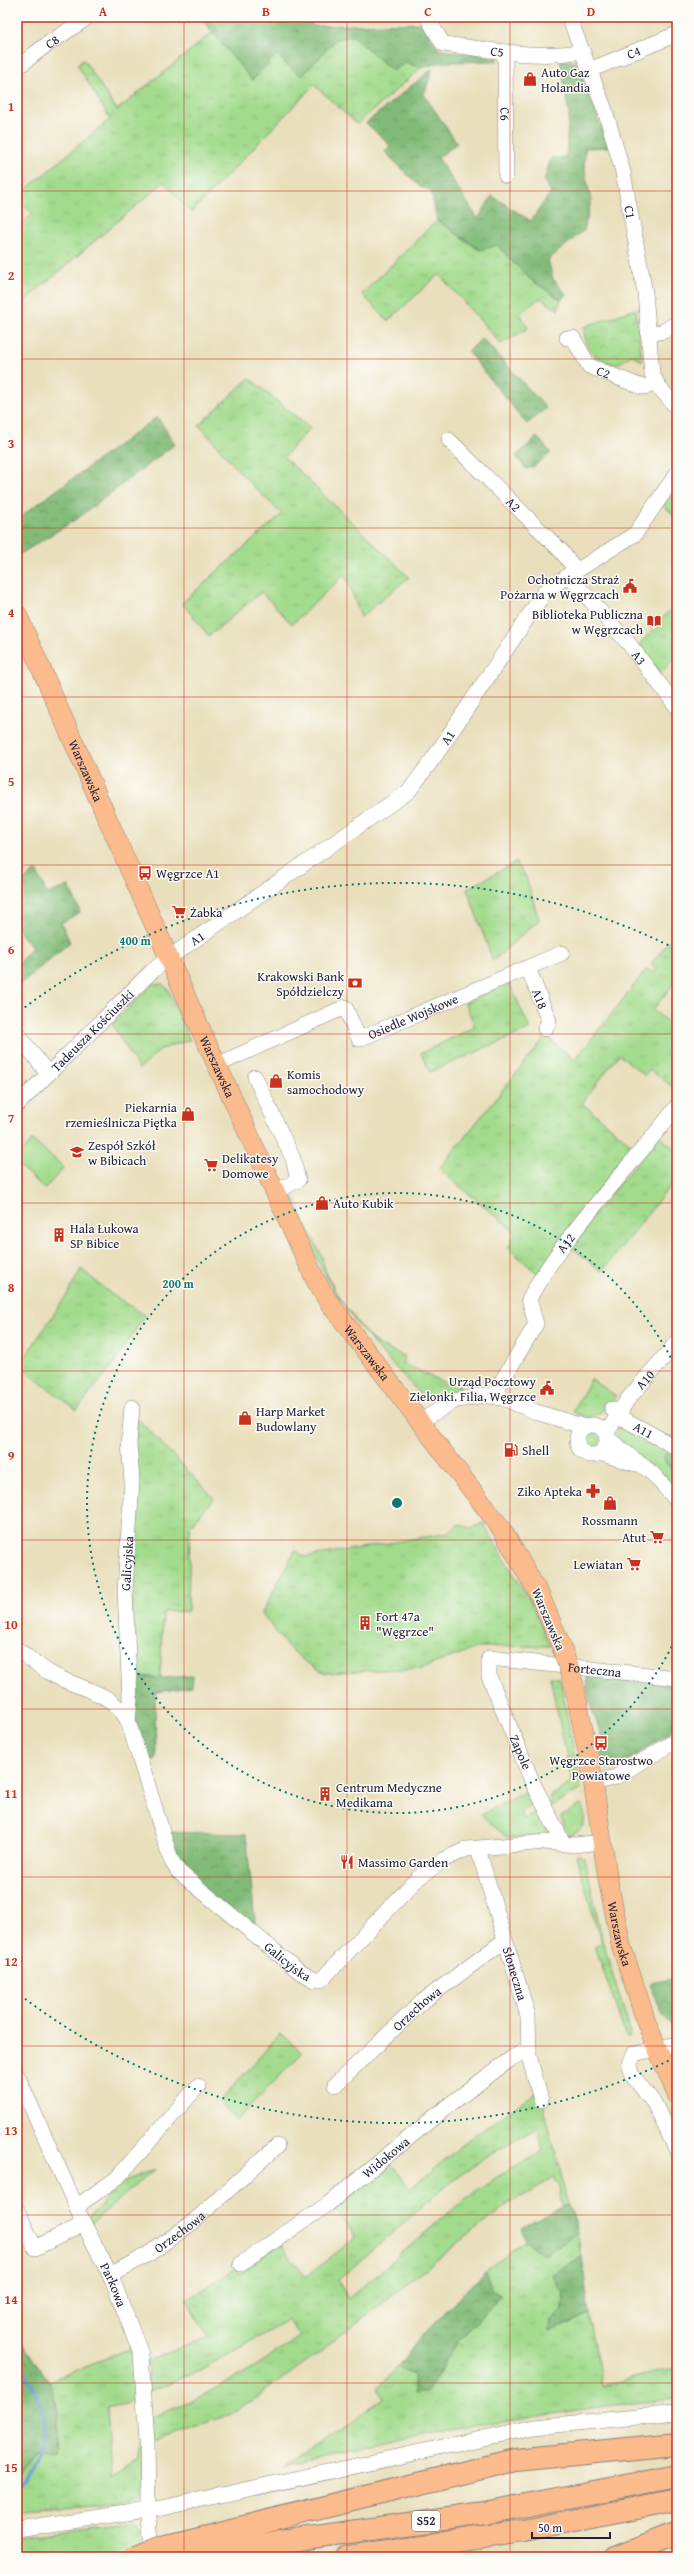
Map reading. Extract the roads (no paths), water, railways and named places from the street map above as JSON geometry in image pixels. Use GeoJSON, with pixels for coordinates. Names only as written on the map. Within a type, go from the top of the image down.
{"type":"FeatureCollection","features":[{"type":"Feature","properties":{"kind":"highway"},"geometry":{"type":"LineString","coordinates":[[135,2557],[165,2553],[515,2460],[677,2444]]}},
{"type":"Feature","properties":{"kind":"highway","name":"S52"},"geometry":{"type":"LineString","coordinates":[[165,2553],[484,2513],[677,2476]]}},
{"type":"Feature","properties":{"kind":"highway","name":"S52"},"geometry":{"type":"LineString","coordinates":[[348,2557],[523,2531],[677,2500]]}},
{"type":"Feature","properties":{"kind":"highway"},"geometry":{"type":"LineString","coordinates":[[616,2557],[677,2532]]}},
{"type":"Feature","properties":{"kind":"main road","name":"Warszawska"},"geometry":{"type":"LineString","coordinates":[[17,614],[217,1065],[275,1192],[328,1301],[457,1469],[510,1543],[540,1596],[562,1648],[574,1685],[594,1783],[602,1842],[621,1945],[656,2047],[677,2095]]}},
{"type":"Feature","properties":{"kind":"street","name":"C8"},"geometry":{"type":"LineString","coordinates":[[17,68],[42,48],[88,17]]}},
{"type":"Feature","properties":{"kind":"street","name":"C5"},"geometry":{"type":"LineString","coordinates":[[427,17],[443,44],[505,52],[567,54],[582,51]]}},
{"type":"Feature","properties":{"kind":"street","name":"C1"},"geometry":{"type":"LineString","coordinates":[[569,17],[590,70],[624,172],[645,293],[651,368],[656,382],[677,408]]}},
{"type":"Feature","properties":{"kind":"street","name":"C4"},"geometry":{"type":"LineString","coordinates":[[590,70],[677,34]]}},
{"type":"Feature","properties":{"kind":"street","name":"C6"},"geometry":{"type":"LineString","coordinates":[[505,52],[506,176]]}},
{"type":"Feature","properties":{"kind":"street"},"geometry":{"type":"LineString","coordinates":[[649,334],[664,331],[677,324]]}},
{"type":"Feature","properties":{"kind":"street","name":"C2"},"geometry":{"type":"LineString","coordinates":[[567,338],[573,338],[588,366],[642,387],[649,386],[656,382]]}},
{"type":"Feature","properties":{"kind":"street","name":"A2"},"geometry":{"type":"LineString","coordinates":[[449,440],[562,552],[572,572]]}},
{"type":"Feature","properties":{"kind":"street","name":"A1"},"geometry":{"type":"LineString","coordinates":[[170,957],[409,791],[436,756],[546,590],[572,572],[635,534],[677,473]]}},
{"type":"Feature","properties":{"kind":"street","name":"A3"},"geometry":{"type":"LineString","coordinates":[[572,572],[677,707]]}},
{"type":"Feature","properties":{"kind":"street","name":"Osiedle Wojskowe"},"geometry":{"type":"LineString","coordinates":[[217,1065],[345,1007],[360,1039],[562,953]]}},
{"type":"Feature","properties":{"kind":"street","name":"Tadeusza Kościuszki"},"geometry":{"type":"LineString","coordinates":[[17,1106],[151,972],[170,957]]}},
{"type":"Feature","properties":{"kind":"street","name":"A18"},"geometry":{"type":"LineString","coordinates":[[528,968],[549,1021],[545,1029]]}},
{"type":"Feature","properties":{"kind":"street"},"geometry":{"type":"LineString","coordinates":[[17,1033],[48,1074]]}},
{"type":"Feature","properties":{"kind":"street"},"geometry":{"type":"LineString","coordinates":[[255,1077],[293,1159],[298,1180],[275,1192]]}},
{"type":"Feature","properties":{"kind":"street","name":"A12"},"geometry":{"type":"LineString","coordinates":[[495,1396],[500,1384],[536,1324],[529,1299],[536,1286],[574,1233],[677,1106]]}},
{"type":"Feature","properties":{"kind":"street","name":"A10"},"geometry":{"type":"LineString","coordinates":[[590,1426],[616,1412],[677,1342]]}},
{"type":"Feature","properties":{"kind":"street"},"geometry":{"type":"LineString","coordinates":[[420,1422],[454,1400],[477,1396],[495,1396],[536,1412],[602,1428],[607,1436],[663,1483],[677,1501]]}},
{"type":"Feature","properties":{"kind":"street","name":"Galicyjska"},"geometry":{"type":"LineString","coordinates":[[128,1721],[130,1700],[125,1590],[132,1481],[129,1443],[132,1407]]}},
{"type":"Feature","properties":{"kind":"street"},"geometry":{"type":"LineString","coordinates":[[536,1412],[578,1440]]}},
{"type":"Feature","properties":{"kind":"street","name":"A10"},"geometry":{"type":"LineString","coordinates":[[607,1436],[616,1412]]}},
{"type":"Feature","properties":{"kind":"street","name":"A11"},"geometry":{"type":"LineString","coordinates":[[616,1412],[677,1448]]}},
{"type":"Feature","properties":{"kind":"street"},"geometry":{"type":"LineString","coordinates":[[590,1426],[579,1432],[578,1440],[583,1451],[589,1454],[599,1454],[641,1465]]}},
{"type":"Feature","properties":{"kind":"street"},"geometry":{"type":"LineString","coordinates":[[599,1454],[606,1447],[607,1436]]}},
{"type":"Feature","properties":{"kind":"street","name":"Galicyjska"},"geometry":{"type":"LineString","coordinates":[[17,1649],[51,1674],[111,1699],[121,1708],[128,1721],[171,1860],[179,1872],[300,1972],[315,1980],[321,1980],[418,1878],[445,1859],[467,1849],[478,1850],[545,1842],[574,1845],[602,1842]]}},
{"type":"Feature","properties":{"kind":"street","name":"Forteczna"},"geometry":{"type":"LineString","coordinates":[[489,1658],[677,1678]]}},
{"type":"Feature","properties":{"kind":"street","name":"Zapole"},"geometry":{"type":"LineString","coordinates":[[489,1658],[489,1676],[532,1781],[563,1843]]}},
{"type":"Feature","properties":{"kind":"street"},"geometry":{"type":"LineString","coordinates":[[594,1783],[616,1777],[672,1743],[677,1737]]}},
{"type":"Feature","properties":{"kind":"street","name":"Słoneczna"},"geometry":{"type":"LineString","coordinates":[[478,1850],[528,2016],[529,2049],[541,2100]]}},
{"type":"Feature","properties":{"kind":"street","name":"Orzechowa"},"geometry":{"type":"LineString","coordinates":[[335,2084],[422,2002],[505,1940]]}},
{"type":"Feature","properties":{"kind":"street"},"geometry":{"type":"LineString","coordinates":[[677,2044],[656,2047],[634,2054],[629,2066],[632,2075],[661,2115],[677,2151]]}},
{"type":"Feature","properties":{"kind":"street","name":"Widokowa"},"geometry":{"type":"LineString","coordinates":[[241,2264],[328,2204],[449,2105],[512,2058],[529,2049]]}},
{"type":"Feature","properties":{"kind":"street","name":"Parkowa"},"geometry":{"type":"LineString","coordinates":[[17,2075],[76,2207],[110,2275],[141,2354],[147,2441],[148,2509],[165,2553]]}},
{"type":"Feature","properties":{"kind":"street"},"geometry":{"type":"LineString","coordinates":[[76,2207],[117,2178],[198,2086]]}},
{"type":"Feature","properties":{"kind":"street","name":"Orzechowa"},"geometry":{"type":"LineString","coordinates":[[110,2275],[149,2254],[193,2222],[277,2146]]}},
{"type":"Feature","properties":{"kind":"street"},"geometry":{"type":"LineString","coordinates":[[17,2210],[35,2248],[84,2224]]}},
{"type":"Feature","properties":{"kind":"street"},"geometry":{"type":"LineString","coordinates":[[17,2529],[148,2509],[535,2427],[677,2413]]}},
{"type":"Feature","properties":{"kind":"waterway"},"geometry":{"type":"LineString","coordinates":[[17,2356],[36,2392],[42,2408],[45,2423],[44,2439],[40,2454],[31,2471],[17,2490]]}},
{"type":"Feature","properties":{"kind":"place","name":"Auto Gaz Holandia"},"geometry":{"type":"Point","coordinates":[530,79]}},
{"type":"Feature","properties":{"kind":"place","name":"Ochotnicza Straż Pożarna w Węgrzcach"},"geometry":{"type":"Point","coordinates":[630,586]}},
{"type":"Feature","properties":{"kind":"place","name":"Biblioteka Publiczna w Węgrzcach"},"geometry":{"type":"Point","coordinates":[654,621]}},
{"type":"Feature","properties":{"kind":"place","name":"Węgrzce A1"},"geometry":{"type":"Point","coordinates":[145,873]}},
{"type":"Feature","properties":{"kind":"place","name":"Żabka"},"geometry":{"type":"Point","coordinates":[179,912]}},
{"type":"Feature","properties":{"kind":"place","name":"Krakowski Bank Spółdzielczy"},"geometry":{"type":"Point","coordinates":[355,983]}},
{"type":"Feature","properties":{"kind":"place","name":"Komis samochodowy"},"geometry":{"type":"Point","coordinates":[276,1081]}},
{"type":"Feature","properties":{"kind":"place","name":"Piekarnia rzemieślnicza Piętka"},"geometry":{"type":"Point","coordinates":[188,1114]}},
{"type":"Feature","properties":{"kind":"place","name":"Zespół Szkół w Bibicach"},"geometry":{"type":"Point","coordinates":[77,1152]}},
{"type":"Feature","properties":{"kind":"place","name":"Delikatesy Domowe"},"geometry":{"type":"Point","coordinates":[211,1165]}},
{"type":"Feature","properties":{"kind":"place","name":"Auto Kubik"},"geometry":{"type":"Point","coordinates":[322,1203]}},
{"type":"Feature","properties":{"kind":"place","name":"Hala Łukowa SP Bibice"},"geometry":{"type":"Point","coordinates":[59,1235]}},
{"type":"Feature","properties":{"kind":"place","name":"Urząd Pocztowy Zielonki. Filia, Węgrzce"},"geometry":{"type":"Point","coordinates":[547,1388]}},
{"type":"Feature","properties":{"kind":"place","name":"Harp Market Budowlany"},"geometry":{"type":"Point","coordinates":[245,1418]}},
{"type":"Feature","properties":{"kind":"place","name":"Shell"},"geometry":{"type":"Point","coordinates":[511,1450]}},
{"type":"Feature","properties":{"kind":"place","name":"Ziko Apteka"},"geometry":{"type":"Point","coordinates":[593,1491]}},
{"type":"Feature","properties":{"kind":"place","name":"Rossmann"},"geometry":{"type":"Point","coordinates":[610,1503]}},
{"type":"Feature","properties":{"kind":"place","name":"Atut"},"geometry":{"type":"Point","coordinates":[657,1537]}},
{"type":"Feature","properties":{"kind":"place","name":"Lewiatan"},"geometry":{"type":"Point","coordinates":[634,1564]}},
{"type":"Feature","properties":{"kind":"place","name":"Fort 47a \"Węgrzce\""},"geometry":{"type":"Point","coordinates":[365,1623]}},
{"type":"Feature","properties":{"kind":"place","name":"Węgrzce Starostwo Powiatowe"},"geometry":{"type":"Point","coordinates":[601,1743]}},
{"type":"Feature","properties":{"kind":"place","name":"Centrum Medyczne Medikama"},"geometry":{"type":"Point","coordinates":[325,1794]}},
{"type":"Feature","properties":{"kind":"place","name":"Massimo Garden"},"geometry":{"type":"Point","coordinates":[347,1862]}}]}
